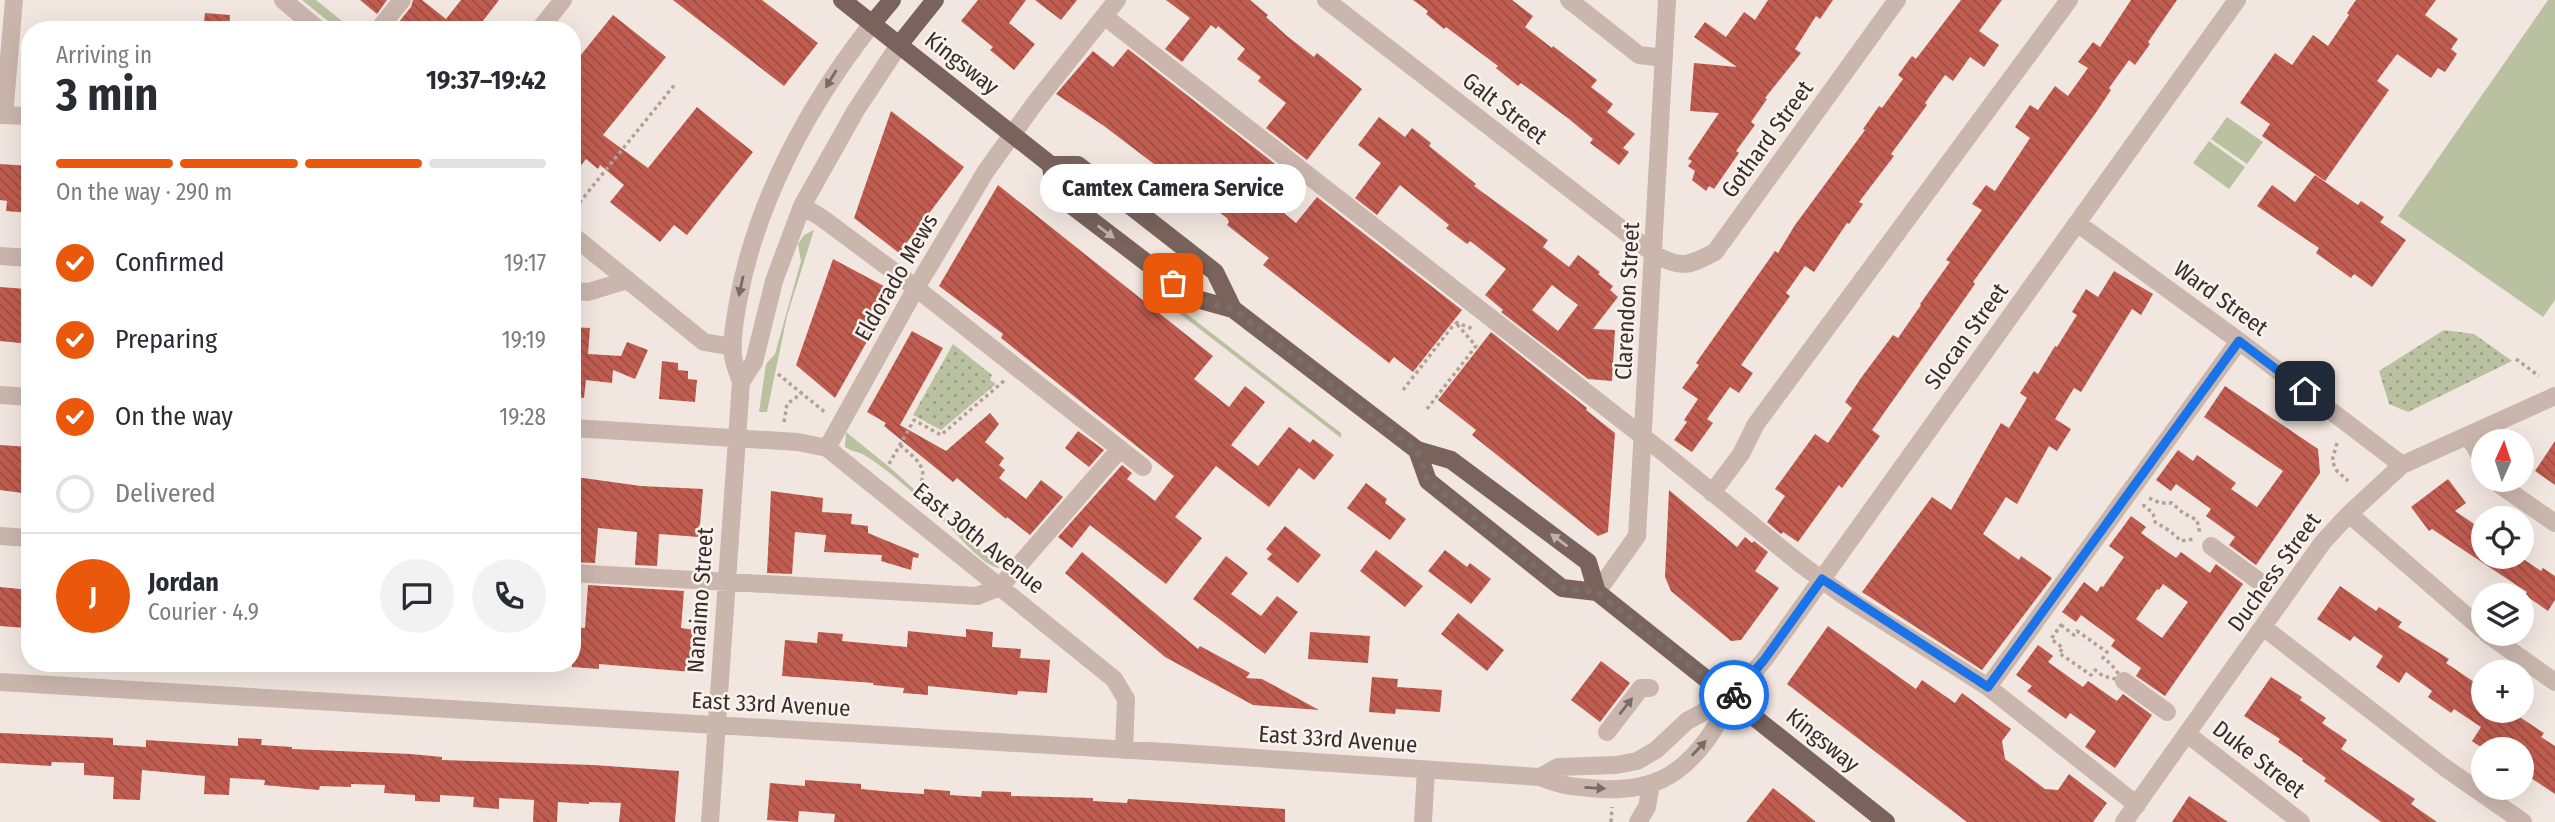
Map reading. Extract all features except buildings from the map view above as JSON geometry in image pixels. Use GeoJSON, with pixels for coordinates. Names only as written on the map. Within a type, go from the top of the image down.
{"type":"FeatureCollection","features":[{"type":"Feature","properties":{"kind":"main road","name":"Kingsway"},"geometry":{"type":"LineString","coordinates":[[842,0],[1051,165]]}},
{"type":"Feature","properties":{"kind":"main road","name":"Nanaimo Street"},"geometry":{"type":"LineString","coordinates":[[872,24],[891,0]]}},
{"type":"Feature","properties":{"kind":"main road","name":"Nanaimo Street"},"geometry":{"type":"LineString","coordinates":[[899,45],[935,0]]}},
{"type":"Feature","properties":{"kind":"main road"},"geometry":{"type":"LineString","coordinates":[[1233,309],[1215,272],[1157,226],[1078,165],[1051,165],[1054,192],[1193,298],[1233,309],[1417,450],[1451,460],[1588,562],[1597,592],[1562,588],[1428,481],[1417,450]]}},
{"type":"Feature","properties":{"kind":"main road","name":"Kingsway"},"geometry":{"type":"LineString","coordinates":[[1597,592],[1886,822]]}},
{"type":"Feature","properties":{"kind":"street"},"geometry":{"type":"LineString","coordinates":[[14,0],[2,115],[21,116]]}},
{"type":"Feature","properties":{"kind":"street"},"geometry":{"type":"LineString","coordinates":[[283,0],[308,21]]}},
{"type":"Feature","properties":{"kind":"street"},"geometry":{"type":"LineString","coordinates":[[385,21],[402,0]]}},
{"type":"Feature","properties":{"kind":"street","name":"Eldorado Mews"},"geometry":{"type":"LineString","coordinates":[[827,448],[916,288],[986,171],[1117,0]]}},
{"type":"Feature","properties":{"kind":"street","name":"Galt Street"},"geometry":{"type":"LineString","coordinates":[[1326,0],[1654,254]]}},
{"type":"Feature","properties":{"kind":"street"},"geometry":{"type":"LineString","coordinates":[[1569,0],[1639,55],[1664,58]]}},
{"type":"Feature","properties":{"kind":"street","name":"Clarendon Street"},"geometry":{"type":"LineString","coordinates":[[1597,592],[1637,536],[1667,0]]}},
{"type":"Feature","properties":{"kind":"street","name":"Gothard Street"},"geometry":{"type":"LineString","coordinates":[[1654,254],[1674,265],[1696,262],[1715,252],[1897,0]]}},
{"type":"Feature","properties":{"kind":"street"},"geometry":{"type":"LineString","coordinates":[[1712,493],[1741,454],[1756,424],[2069,0]]}},
{"type":"Feature","properties":{"kind":"street","name":"Slocan Street"},"geometry":{"type":"LineString","coordinates":[[1651,785],[1684,764],[1709,738],[1731,697],[1764,660],[2237,0]]}},
{"type":"Feature","properties":{"kind":"street"},"geometry":{"type":"LineString","coordinates":[[544,21],[558,2]]}},
{"type":"Feature","properties":{"kind":"street"},"geometry":{"type":"LineString","coordinates":[[1104,16],[1471,302],[1491,328],[1644,437],[1822,579],[1988,687],[2137,805]]}},
{"type":"Feature","properties":{"kind":"street","name":"Nanaimo Street"},"geometry":{"type":"LineString","coordinates":[[710,822],[741,382],[733,358],[734,322],[746,264],[775,186],[841,62],[872,24]]}},
{"type":"Feature","properties":{"kind":"street","name":"Nanaimo Street"},"geometry":{"type":"LineString","coordinates":[[741,382],[754,362],[774,281],[802,206],[856,110],[899,45]]}},
{"type":"Feature","properties":{"kind":"street"},"geometry":{"type":"LineString","coordinates":[[802,206],[916,288],[1143,467]]}},
{"type":"Feature","properties":{"kind":"street","name":"Ward Street"},"geometry":{"type":"LineString","coordinates":[[2077,223],[2239,341],[2402,465]]}},
{"type":"Feature","properties":{"kind":"street"},"geometry":{"type":"LineString","coordinates":[[581,242],[704,342],[733,347]]}},
{"type":"Feature","properties":{"kind":"street"},"geometry":{"type":"LineString","coordinates":[[0,256],[21,257]]}},
{"type":"Feature","properties":{"kind":"street"},"geometry":{"type":"LineString","coordinates":[[581,292],[628,280]]}},
{"type":"Feature","properties":{"kind":"street"},"geometry":{"type":"LineString","coordinates":[[1988,687],[2239,341]]}},
{"type":"Feature","properties":{"kind":"street"},"geometry":{"type":"LineString","coordinates":[[0,395],[21,396]]}},
{"type":"Feature","properties":{"kind":"street","name":"Duchess Street"},"geometry":{"type":"LineString","coordinates":[[2124,822],[2323,542],[2349,514],[2402,465],[2555,396]]}},
{"type":"Feature","properties":{"kind":"street","name":"East 30th Avenue"},"geometry":{"type":"LineString","coordinates":[[581,429],[810,443],[827,448],[1120,686],[1126,707],[1124,750]]}},
{"type":"Feature","properties":{"kind":"street"},"geometry":{"type":"LineString","coordinates":[[2468,436],[2471,441]]}},
{"type":"Feature","properties":{"kind":"street"},"geometry":{"type":"LineString","coordinates":[[581,574],[977,596],[1000,587],[1120,449]]}},
{"type":"Feature","properties":{"kind":"street"},"geometry":{"type":"LineString","coordinates":[[2510,492],[2555,523]]}},
{"type":"Feature","properties":{"kind":"street"},"geometry":{"type":"LineString","coordinates":[[2349,514],[2471,620]]}},
{"type":"Feature","properties":{"kind":"street"},"geometry":{"type":"LineString","coordinates":[[0,536],[21,537]]}},
{"type":"Feature","properties":{"kind":"street"},"geometry":{"type":"LineString","coordinates":[[2208,544],[2260,582]]}},
{"type":"Feature","properties":{"kind":"street"},"geometry":{"type":"LineString","coordinates":[[2263,627],[2444,767],[2523,822]]}},
{"type":"Feature","properties":{"kind":"street"},"geometry":{"type":"LineString","coordinates":[[2505,646],[2555,682]]}},
{"type":"Feature","properties":{"kind":"street"},"geometry":{"type":"LineString","coordinates":[[2124,681],[2167,712]]}},
{"type":"Feature","properties":{"kind":"street","name":"East 33rd Avenue"},"geometry":{"type":"LineString","coordinates":[[0,682],[1540,777],[1561,786],[1621,790],[1651,785]]}},
{"type":"Feature","properties":{"kind":"street"},"geometry":{"type":"LineString","coordinates":[[1606,732],[1640,688],[1650,688]]}},
{"type":"Feature","properties":{"kind":"street","name":"Slocan Street"},"geometry":{"type":"LineString","coordinates":[[1637,761],[1656,750],[1686,721],[1731,697]]}},
{"type":"Feature","properties":{"kind":"street","name":"Duke Street"},"geometry":{"type":"LineString","coordinates":[[2188,734],[2301,822]]}},
{"type":"Feature","properties":{"kind":"street","name":"East 33rd Avenue"},"geometry":{"type":"LineString","coordinates":[[1540,777],[1558,767],[1616,765],[1637,761]]}},
{"type":"Feature","properties":{"kind":"street"},"geometry":{"type":"LineString","coordinates":[[1423,822],[1426,770]]}},
{"type":"Feature","properties":{"kind":"street"},"geometry":{"type":"LineString","coordinates":[[1642,821],[1651,785]]}},
{"type":"Feature","properties":{"kind":"path"},"geometry":{"type":"LineString","coordinates":[[581,201],[676,83]]}},
{"type":"Feature","properties":{"kind":"path"},"geometry":{"type":"LineString","coordinates":[[1403,390],[1471,302]]}},
{"type":"Feature","properties":{"kind":"path"},"geometry":{"type":"LineString","coordinates":[[1455,322],[1491,328]]}},
{"type":"Feature","properties":{"kind":"path"},"geometry":{"type":"LineString","coordinates":[[1455,322],[1476,346]]}},
{"type":"Feature","properties":{"kind":"path"},"geometry":{"type":"LineString","coordinates":[[1427,409],[1491,328]]}},
{"type":"Feature","properties":{"kind":"path"},"geometry":{"type":"LineString","coordinates":[[2516,359],[2539,376]]}},
{"type":"Feature","properties":{"kind":"path"},"geometry":{"type":"LineString","coordinates":[[778,374],[841,425]]}},
{"type":"Feature","properties":{"kind":"path"},"geometry":{"type":"LineString","coordinates":[[889,464],[914,420],[941,435],[1002,383]]}},
{"type":"Feature","properties":{"kind":"path"},"geometry":{"type":"LineString","coordinates":[[784,422],[787,404],[802,393]]}},
{"type":"Feature","properties":{"kind":"path"},"geometry":{"type":"LineString","coordinates":[[2337,443],[2332,461],[2337,471],[2348,481]]}},
{"type":"Feature","properties":{"kind":"path"},"geometry":{"type":"LineString","coordinates":[[900,444],[923,468],[924,476],[917,489]]}},
{"type":"Feature","properties":{"kind":"path"},"geometry":{"type":"LineString","coordinates":[[2149,498],[2160,503],[2172,503],[2197,520],[2198,531],[2208,544],[2192,538],[2181,541],[2155,522],[2153,513],[2144,506],[2145,502],[2149,498]]}},
{"type":"Feature","properties":{"kind":"path"},"geometry":{"type":"LineString","coordinates":[[2103,676],[2095,670],[2091,676],[2059,653],[2063,648],[2051,639],[2061,625],[2074,635],[2077,631],[2107,652],[2103,657],[2111,664]]}},
{"type":"Feature","properties":{"kind":"path"},"geometry":{"type":"LineString","coordinates":[[1611,822],[1614,799]]}},
{"type":"Feature","properties":{"kind":"green space"},"geometry":{"type":"Polygon","coordinates":[[[302,0],[316,0],[342,21],[328,21],[302,0]]]}},
{"type":"Feature","properties":{"kind":"green space"},"geometry":{"type":"Polygon","coordinates":[[[2548,0],[2555,0],[2555,300],[2543,317],[2398,216],[2548,0]]]}},
{"type":"Feature","properties":{"kind":"green space"},"geometry":{"type":"Polygon","coordinates":[[[2227,117],[2263,142],[2247,164],[2211,139],[2227,117]]]}},
{"type":"Feature","properties":{"kind":"green space"},"geometry":{"type":"Polygon","coordinates":[[[2209,141],[2245,167],[2229,189],[2193,163],[2209,141]]]}},
{"type":"Feature","properties":{"kind":"green space"},"geometry":{"type":"Polygon","coordinates":[[[814,230],[787,316],[767,412],[759,412],[766,364],[775,354],[801,261],[798,244],[804,235],[814,230]]]}},
{"type":"Feature","properties":{"kind":"green space"},"geometry":{"type":"Polygon","coordinates":[[[1152,287],[1341,433],[1341,438],[1149,290],[1152,287]]]}},
{"type":"Feature","properties":{"kind":"green space"},"geometry":{"type":"Polygon","coordinates":[[[2444,330],[2474,334],[2512,361],[2408,412],[2389,404],[2379,371],[2444,330]]]}},
{"type":"Feature","properties":{"kind":"green space"},"geometry":{"type":"Polygon","coordinates":[[[953,344],[992,375],[990,380],[996,384],[941,430],[913,415],[953,344]]]}},
{"type":"Feature","properties":{"kind":"green space"},"geometry":{"type":"Polygon","coordinates":[[[846,432],[893,470],[1000,568],[981,558],[932,510],[885,470],[862,454],[845,447],[846,432]]]}},
{"type":"Feature","properties":{"kind":"way so far"},"geometry":{"type":"LineString","coordinates":[[1173,283],[1193,298],[1233,309],[1417,450],[1428,481],[1562,588],[1597,592],[1731,697],[1734,695]]}},
{"type":"Feature","properties":{"kind":"place","name":"Camtex Camera Service"},"geometry":{"type":"Point","coordinates":[1173,283]}},
{"type":"Feature","properties":{"kind":"route"},"geometry":{"type":"LineString","coordinates":[[1734,695],[1764,660],[1822,579],[1844,596],[1988,687],[2239,341],[2305,391]]}}]}
